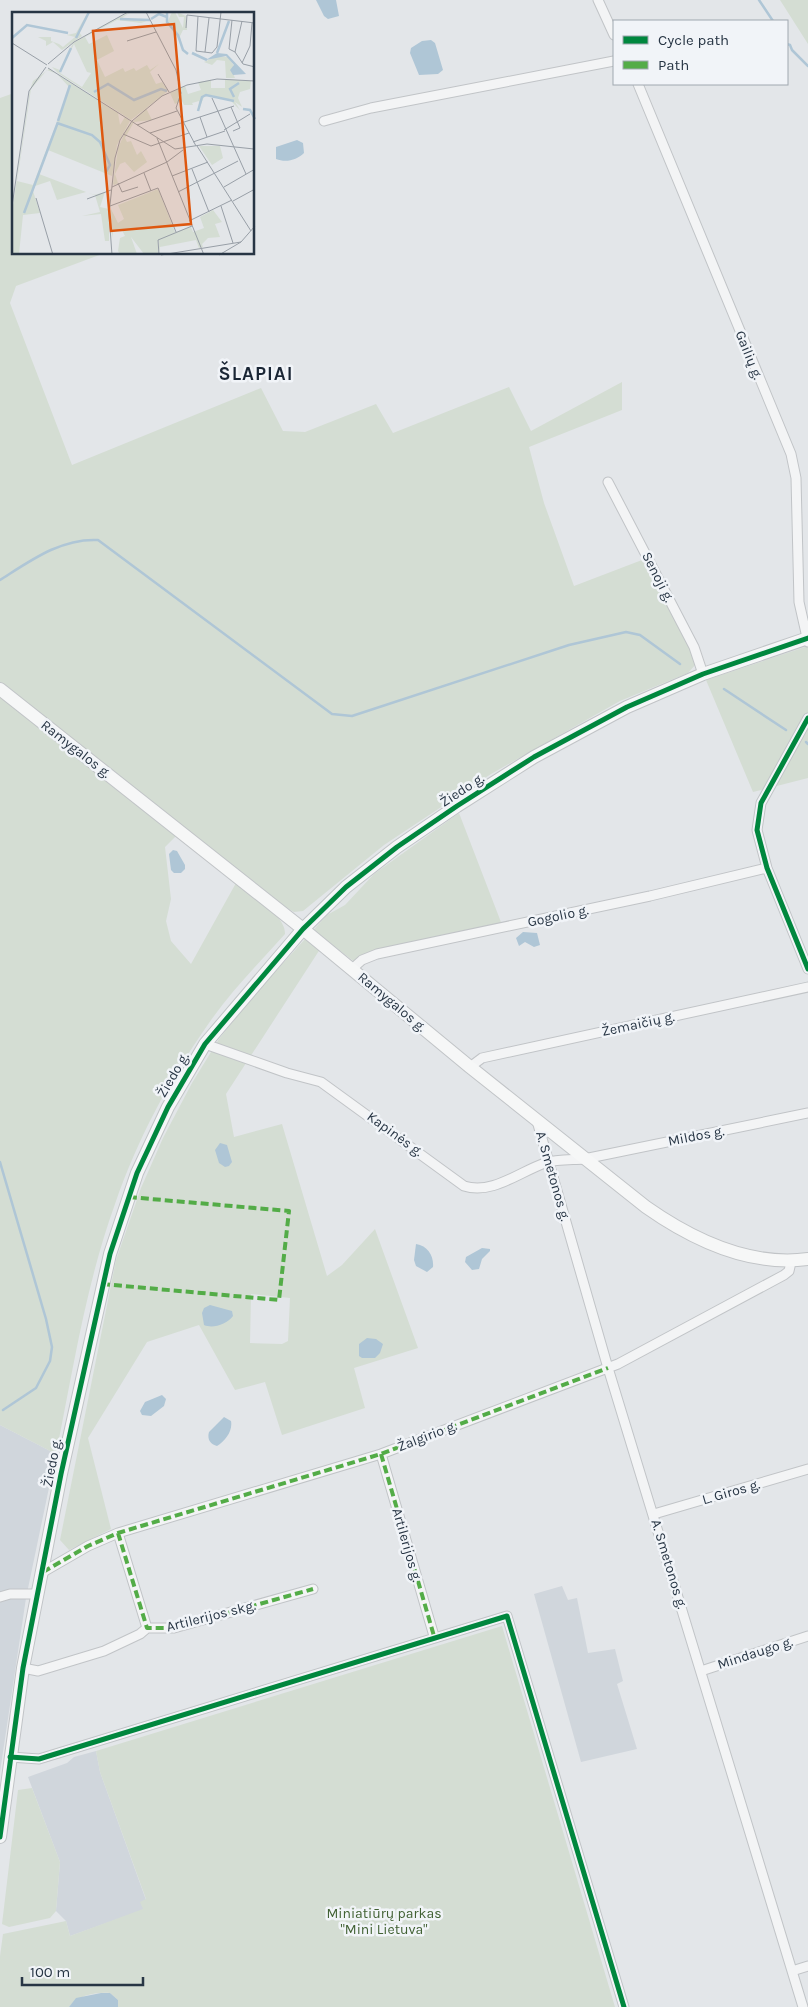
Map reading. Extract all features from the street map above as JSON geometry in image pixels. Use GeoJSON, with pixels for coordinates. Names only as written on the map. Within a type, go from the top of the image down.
{"type":"FeatureCollection","features":[{"type":"Feature","properties":{"kind":"street"},"geometry":{"type":"LineString","coordinates":[[598,0],[613,33]]}},
{"type":"Feature","properties":{"kind":"street"},"geometry":{"type":"LineString","coordinates":[[324,121],[371,108],[613,60]]}},
{"type":"Feature","properties":{"kind":"street","name":"Gailių g."},"geometry":{"type":"LineString","coordinates":[[638,85],[791,454],[796,478],[798,602],[808,639]]}},
{"type":"Feature","properties":{"kind":"street","name":"Senoji g."},"geometry":{"type":"LineString","coordinates":[[608,482],[690,639],[703,674]]}},
{"type":"Feature","properties":{"kind":"street","name":"Žiedo g."},"geometry":{"type":"LineString","coordinates":[[0,1837],[22,1668],[95,1313],[114,1239],[137,1173],[168,1107],[205,1044],[303,929],[346,887],[397,847],[457,806],[534,758],[618,712],[703,674],[808,639]]}},
{"type":"Feature","properties":{"kind":"street","name":"Ramygalos g."},"geometry":{"type":"LineString","coordinates":[[0,689],[303,929],[584,1159],[668,1222],[707,1244],[734,1252],[791,1262],[808,1260]]}},
{"type":"Feature","properties":{"kind":"street"},"geometry":{"type":"LineString","coordinates":[[808,718],[758,812],[758,840],[767,868],[808,968]]}},
{"type":"Feature","properties":{"kind":"street","name":"Gogolio g."},"geometry":{"type":"LineString","coordinates":[[352,969],[362,960],[377,954],[650,896],[767,868]]}},
{"type":"Feature","properties":{"kind":"street","name":"Žemaičių g."},"geometry":{"type":"LineString","coordinates":[[470,1067],[482,1058],[808,987]]}},
{"type":"Feature","properties":{"kind":"street","name":"Kapinės g."},"geometry":{"type":"LineString","coordinates":[[205,1044],[287,1073],[308,1077],[321,1082],[464,1186],[477,1190],[489,1188],[547,1162],[584,1159]]}},
{"type":"Feature","properties":{"kind":"street","name":"Mildos g."},"geometry":{"type":"LineString","coordinates":[[584,1159],[808,1113]]}},
{"type":"Feature","properties":{"kind":"street","name":"A. Smetonos g."},"geometry":{"type":"LineString","coordinates":[[537,1121],[547,1162],[608,1368],[803,2007]]}},
{"type":"Feature","properties":{"kind":"street","name":"Žalgirio g."},"geometry":{"type":"LineString","coordinates":[[43,1572],[88,1546],[118,1533],[380,1454],[618,1364],[784,1275],[789,1272],[791,1262]]}},
{"type":"Feature","properties":{"kind":"street","name":"Artilerijos g."},"geometry":{"type":"LineString","coordinates":[[380,1454],[434,1636]]}},
{"type":"Feature","properties":{"kind":"street","name":"L. Giros g."},"geometry":{"type":"LineString","coordinates":[[654,1514],[808,1469]]}},
{"type":"Feature","properties":{"kind":"street","name":"Artilerijos skg."},"geometry":{"type":"LineString","coordinates":[[118,1533],[147,1628],[174,1628],[312,1589]]}},
{"type":"Feature","properties":{"kind":"street"},"geometry":{"type":"LineString","coordinates":[[0,1597],[10,1594],[37,1594]]}},
{"type":"Feature","properties":{"kind":"street"},"geometry":{"type":"LineString","coordinates":[[10,1756],[39,1759],[381,1656],[434,1636],[507,1616],[624,2007]]}},
{"type":"Feature","properties":{"kind":"street"},"geometry":{"type":"LineString","coordinates":[[22,1668],[38,1670],[104,1651],[140,1634],[147,1628]]}},
{"type":"Feature","properties":{"kind":"street","name":"Mindaugo g."},"geometry":{"type":"LineString","coordinates":[[701,1671],[808,1636]]}},
{"type":"Feature","properties":{"kind":"street"},"geometry":{"type":"LineString","coordinates":[[792,1971],[808,1966]]}},
{"type":"Feature","properties":{"kind":"shaded area"},"geometry":{"type":"Polygon","coordinates":[[[0,1425],[56,1454],[26,1598],[0,1772],[0,1425]]]}},
{"type":"Feature","properties":{"kind":"shaded area"},"geometry":{"type":"Polygon","coordinates":[[[562,1586],[568,1600],[577,1598],[588,1653],[615,1649],[623,1681],[617,1684],[637,1749],[581,1762],[534,1594],[562,1586]]]}},
{"type":"Feature","properties":{"kind":"shaded area"},"geometry":{"type":"Polygon","coordinates":[[[96,1751],[100,1772],[146,1900],[143,1910],[70,1936],[66,1921],[56,1911],[60,1862],[28,1777],[67,1763],[74,1757],[96,1751]]]}},
{"type":"Feature","properties":{"kind":"green space"},"geometry":{"type":"Polygon","coordinates":[[[780,0],[808,0],[808,44],[780,0]]]}},
{"type":"Feature","properties":{"kind":"green space"},"geometry":{"type":"Polygon","coordinates":[[[12,94],[12,255],[99,255],[16,286],[10,303],[72,465],[261,388],[283,431],[305,432],[376,404],[393,433],[509,387],[531,431],[622,382],[622,410],[529,447],[544,503],[574,586],[642,560],[652,569],[691,648],[696,664],[688,673],[620,701],[491,774],[384,845],[303,911],[294,912],[0,683],[0,98],[12,94]]]}},
{"type":"Feature","properties":{"kind":"green space"},"geometry":{"type":"Polygon","coordinates":[[[808,646],[808,778],[753,792],[706,680],[808,646]]]}},
{"type":"Feature","properties":{"kind":"green space"},"geometry":{"type":"Polygon","coordinates":[[[0,696],[176,836],[165,847],[171,899],[166,921],[171,941],[191,964],[236,883],[274,912],[284,927],[285,934],[226,1000],[209,1023],[181,1065],[133,1156],[115,1204],[96,1265],[81,1328],[56,1454],[0,1425],[0,696]]]}},
{"type":"Feature","properties":{"kind":"green space"},"geometry":{"type":"Polygon","coordinates":[[[459,813],[504,930],[377,957],[360,966],[326,940],[226,1094],[234,1137],[282,1124],[327,1276],[342,1265],[375,1229],[418,1348],[354,1368],[365,1408],[282,1435],[265,1382],[235,1390],[199,1325],[147,1342],[88,1438],[111,1529],[69,1550],[60,1540],[116,1260],[141,1188],[163,1138],[192,1083],[219,1039],[253,996],[327,915],[345,905],[374,874],[459,813]],[[251,1294],[250,1343],[282,1344],[288,1341],[290,1298],[251,1294]]]}},
{"type":"Feature","properties":{"kind":"green space","name":"Miniatiūrų parkas \"Mini Lietuva\""},"geometry":{"type":"Polygon","coordinates":[[[502,1626],[615,2007],[118,2007],[118,2000],[110,1993],[104,1993],[82,1997],[69,2007],[0,2007],[0,1956],[3,1934],[66,1921],[70,1936],[143,1909],[140,1902],[146,1899],[100,1772],[96,1751],[502,1626]]]}},
{"type":"Feature","properties":{"kind":"green space"},"geometry":{"type":"Polygon","coordinates":[[[32,1788],[60,1862],[56,1911],[50,1918],[9,1927],[2,1924],[18,1790],[32,1788]]]}},
{"type":"Feature","properties":{"kind":"water"},"geometry":{"type":"Polygon","coordinates":[[[316,0],[336,0],[339,16],[328,19],[324,16],[316,0]]]}},
{"type":"Feature","properties":{"kind":"water"},"geometry":{"type":"Polygon","coordinates":[[[431,40],[435,43],[443,70],[438,74],[419,75],[410,53],[411,48],[422,41],[431,40]]]}},
{"type":"Feature","properties":{"kind":"water"},"geometry":{"type":"Polygon","coordinates":[[[297,140],[303,143],[304,153],[291,160],[276,159],[276,147],[297,140]]]}},
{"type":"Feature","properties":{"kind":"water"},"geometry":{"type":"Polygon","coordinates":[[[173,850],[177,851],[185,865],[185,869],[181,873],[174,873],[171,870],[169,854],[173,850]]]}},
{"type":"Feature","properties":{"kind":"water"},"geometry":{"type":"Polygon","coordinates":[[[523,932],[537,933],[540,945],[534,947],[525,942],[519,946],[516,938],[523,932]]]}},
{"type":"Feature","properties":{"kind":"water"},"geometry":{"type":"Polygon","coordinates":[[[220,1143],[227,1145],[232,1162],[229,1166],[225,1167],[219,1163],[215,1150],[220,1143]]]}},
{"type":"Feature","properties":{"kind":"water"},"geometry":{"type":"Polygon","coordinates":[[[416,1244],[427,1249],[431,1255],[433,1267],[427,1272],[416,1266],[414,1260],[416,1244]]]}},
{"type":"Feature","properties":{"kind":"water"},"geometry":{"type":"Polygon","coordinates":[[[482,1248],[490,1249],[490,1251],[482,1259],[479,1269],[472,1270],[465,1262],[466,1257],[482,1248]]]}},
{"type":"Feature","properties":{"kind":"water"},"geometry":{"type":"Polygon","coordinates":[[[210,1305],[232,1311],[233,1316],[220,1325],[204,1325],[202,1313],[204,1308],[210,1305]]]}},
{"type":"Feature","properties":{"kind":"water"},"geometry":{"type":"Polygon","coordinates":[[[367,1338],[376,1339],[383,1344],[380,1353],[375,1358],[362,1358],[359,1356],[359,1344],[367,1338]]]}},
{"type":"Feature","properties":{"kind":"water"},"geometry":{"type":"Polygon","coordinates":[[[162,1395],[166,1399],[164,1406],[151,1416],[142,1415],[140,1411],[145,1402],[162,1395]]]}},
{"type":"Feature","properties":{"kind":"water"},"geometry":{"type":"Polygon","coordinates":[[[224,1417],[231,1421],[231,1428],[225,1439],[217,1446],[210,1441],[208,1437],[209,1432],[224,1417]]]}},
{"type":"Feature","properties":{"kind":"water"},"geometry":{"type":"Polygon","coordinates":[[[110,1993],[118,2000],[118,2007],[69,2007],[76,1998],[110,1993]]]}},
{"type":"Feature","properties":{"kind":"waterway"},"geometry":{"type":"LineString","coordinates":[[759,0],[772,20]]}},
{"type":"Feature","properties":{"kind":"waterway"},"geometry":{"type":"LineString","coordinates":[[788,44],[808,66]]}},
{"type":"Feature","properties":{"kind":"waterway"},"geometry":{"type":"LineString","coordinates":[[0,580],[46,552],[71,543],[84,540],[98,540],[332,714],[352,716],[569,645],[626,632],[640,635],[680,664]]}},
{"type":"Feature","properties":{"kind":"waterway"},"geometry":{"type":"LineString","coordinates":[[724,689],[786,730]]}},
{"type":"Feature","properties":{"kind":"waterway"},"geometry":{"type":"LineString","coordinates":[[0,1162],[46,1319],[52,1347],[50,1361],[36,1388],[3,1410]]}},
{"type":"Feature","properties":{"kind":"marked path"},"geometry":{"type":"LineString","coordinates":[[102,1284],[279,1300],[289,1211],[128,1197]]}},
{"type":"Feature","properties":{"kind":"marked path"},"geometry":{"type":"LineString","coordinates":[[43,1572],[88,1546],[118,1533],[381,1454],[608,1368]]}},
{"type":"Feature","properties":{"kind":"marked path"},"geometry":{"type":"LineString","coordinates":[[381,1454],[434,1636]]}},
{"type":"Feature","properties":{"kind":"marked path"},"geometry":{"type":"LineString","coordinates":[[118,1533],[147,1628],[174,1628],[313,1589]]}},
{"type":"Feature","properties":{"kind":"cycle path"},"geometry":{"type":"LineString","coordinates":[[0,1837],[23,1668],[61,1474],[110,1254],[137,1173],[168,1107],[205,1044],[303,929],[346,887],[397,847],[457,806],[534,757],[627,707],[703,674],[808,638]]}},
{"type":"Feature","properties":{"kind":"cycle path"},"geometry":{"type":"LineString","coordinates":[[808,718],[761,803],[757,830],[767,868],[808,969]]}},
{"type":"Feature","properties":{"kind":"cycle path"},"geometry":{"type":"LineString","coordinates":[[10,1757],[39,1759],[507,1616],[624,2007]]}},
{"type":"Feature","properties":{"kind":"district","name":"ŠLAPIAI"},"geometry":{"type":"Point","coordinates":[256,374]}}]}
